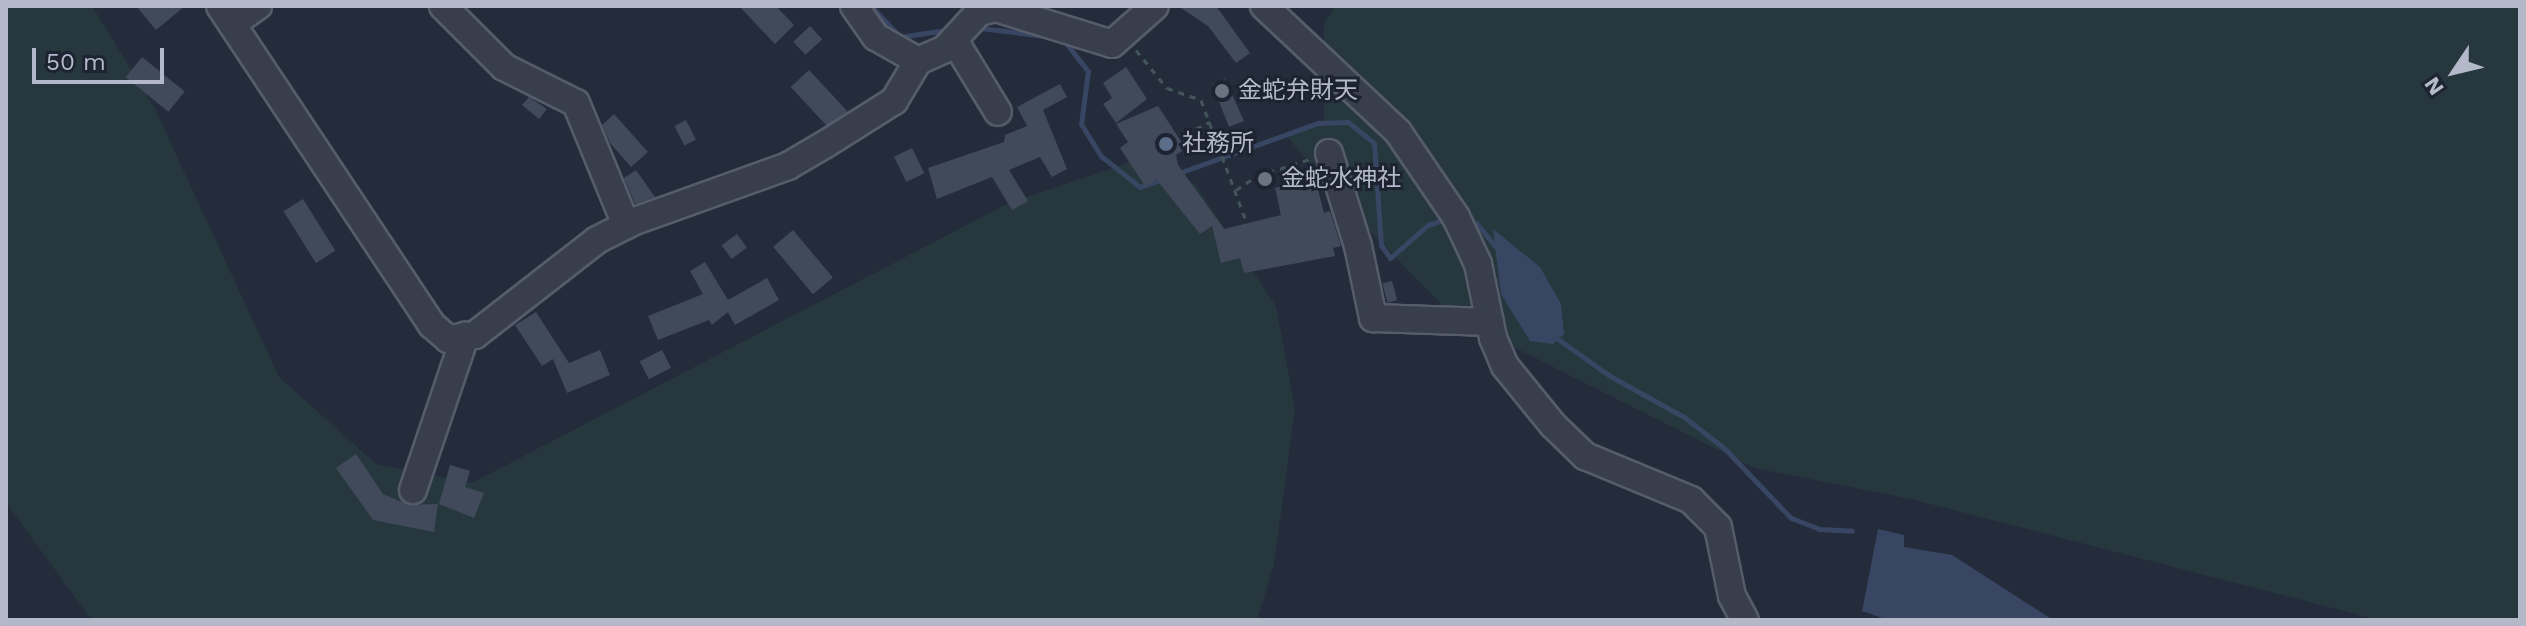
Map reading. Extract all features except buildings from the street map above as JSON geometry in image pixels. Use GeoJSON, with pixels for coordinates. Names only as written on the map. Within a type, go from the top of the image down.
{"type":"FeatureCollection","features":[{"type":"Feature","properties":{"kind":"street"},"geometry":{"type":"LineString","coordinates":[[258,6],[226,15],[432,325],[448,339],[475,335],[597,240],[626,225],[788,166],[894,101],[918,61]]}},
{"type":"Feature","properties":{"kind":"street"},"geometry":{"type":"LineString","coordinates":[[854,6],[876,37],[918,61],[932,59],[979,12],[996,8],[1112,44],[1155,6]]}},
{"type":"Feature","properties":{"kind":"street"},"geometry":{"type":"LineString","coordinates":[[1264,6],[1398,132],[1456,217],[1478,264],[1490,322],[1505,366],[1585,456],[1691,500],[1718,527],[1732,596],[1745,620]]}},
{"type":"Feature","properties":{"kind":"street"},"geometry":{"type":"LineString","coordinates":[[454,9],[504,67],[576,103],[626,225]]}},
{"type":"Feature","properties":{"kind":"street"},"geometry":{"type":"LineString","coordinates":[[954,40],[998,112]]}},
{"type":"Feature","properties":{"kind":"street"},"geometry":{"type":"LineString","coordinates":[[1329,153],[1358,246],[1373,318],[1490,322]]}},
{"type":"Feature","properties":{"kind":"street"},"geometry":{"type":"LineString","coordinates":[[413,490],[465,336]]}},
{"type":"Feature","properties":{"kind":"path"},"geometry":{"type":"LineString","coordinates":[[1123,35],[1167,88],[1201,100],[1245,218]]}},
{"type":"Feature","properties":{"kind":"path"},"geometry":{"type":"LineString","coordinates":[[1185,134],[1210,122]]}},
{"type":"Feature","properties":{"kind":"path"},"geometry":{"type":"LineString","coordinates":[[1236,190],[1257,176],[1329,153]]}},
{"type":"Feature","properties":{"kind":"shaded area"},"geometry":{"type":"Polygon","coordinates":[[[6,6],[92,6],[154,107],[279,377],[376,464],[472,483],[1009,203],[1143,158],[1195,184],[1276,306],[1295,409],[1274,564],[1257,620],[92,620],[6,503],[6,6]]]}},
{"type":"Feature","properties":{"kind":"shaded area"},"geometry":{"type":"Polygon","coordinates":[[[1335,6],[2520,6],[2520,620],[2379,620],[1911,499],[1754,468],[1454,317],[1334,194],[1287,136],[1324,124],[1324,24],[1335,6]]]}},
{"type":"Feature","properties":{"kind":"water"},"geometry":{"type":"Polygon","coordinates":[[[1493,229],[1540,267],[1561,304],[1564,334],[1553,344],[1530,341],[1501,294],[1493,229]]]}},
{"type":"Feature","properties":{"kind":"water"},"geometry":{"type":"Polygon","coordinates":[[[1878,529],[1904,535],[1904,547],[1952,555],[2053,620],[1888,620],[1862,611],[1878,529]]]}},
{"type":"Feature","properties":{"kind":"waterway"},"geometry":{"type":"LineString","coordinates":[[871,6],[900,37],[945,30]]}},
{"type":"Feature","properties":{"kind":"waterway"},"geometry":{"type":"LineString","coordinates":[[980,28],[1045,36]]}},
{"type":"Feature","properties":{"kind":"waterway"},"geometry":{"type":"LineString","coordinates":[[1066,43],[1088,71],[1081,124],[1101,156],[1140,187],[1163,179]]}},
{"type":"Feature","properties":{"kind":"waterway"},"geometry":{"type":"LineString","coordinates":[[1176,174],[1318,123],[1348,122],[1374,143],[1381,245],[1390,258],[1428,225],[1446,219]]}},
{"type":"Feature","properties":{"kind":"waterway"},"geometry":{"type":"LineString","coordinates":[[1476,223],[1498,249]]}},
{"type":"Feature","properties":{"kind":"waterway"},"geometry":{"type":"LineString","coordinates":[[1555,337],[1610,376],[1684,417],[1724,448],[1791,518],[1819,529],[1852,531]]}},
{"type":"Feature","properties":{"kind":"place","name":"金蛇弁財天"},"geometry":{"type":"Point","coordinates":[1222,91]}},
{"type":"Feature","properties":{"kind":"place","name":"社務所"},"geometry":{"type":"Point","coordinates":[1166,144]}},
{"type":"Feature","properties":{"kind":"place","name":"金蛇水神社"},"geometry":{"type":"Point","coordinates":[1265,179]}}]}
